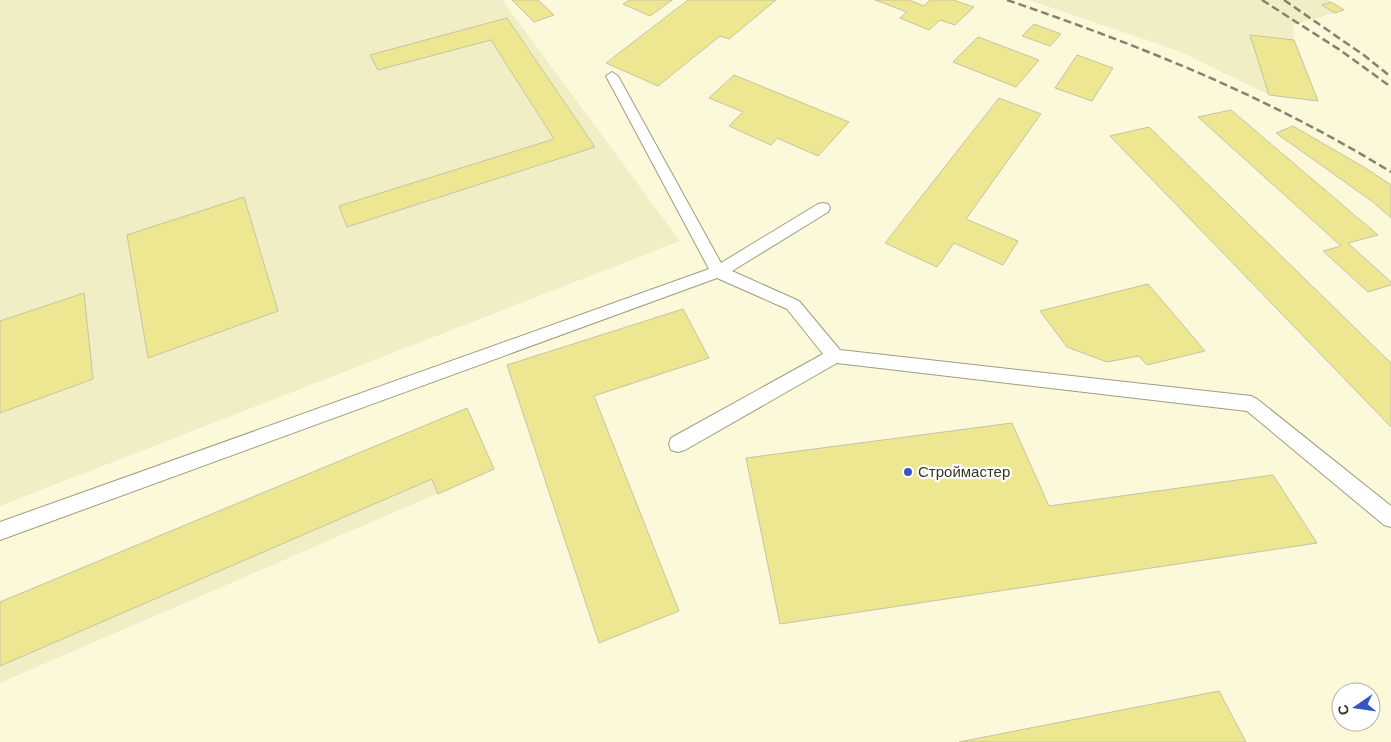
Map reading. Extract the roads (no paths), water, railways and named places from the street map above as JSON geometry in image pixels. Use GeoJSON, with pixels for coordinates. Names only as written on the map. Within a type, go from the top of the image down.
{"type":"FeatureCollection","features":[{"type":"Feature","properties":{"kind":"lane"},"geometry":{"type":"LineString","coordinates":[[612,76],[718,272],[793,304],[835,356]]}},
{"type":"Feature","properties":{"kind":"lane"},"geometry":{"type":"LineString","coordinates":[[0,531],[718,272],[824,208]]}},
{"type":"Feature","properties":{"kind":"lane"},"geometry":{"type":"LineString","coordinates":[[678,444],[835,356],[1251,404],[1391,518]]}},
{"type":"Feature","properties":{"kind":"railway"},"geometry":{"type":"LineString","coordinates":[[1007,0],[1107,36],[1204,75],[1298,120],[1391,172]]}},
{"type":"Feature","properties":{"kind":"railway"},"geometry":{"type":"LineString","coordinates":[[1262,0],[1340,50],[1391,87]]}},
{"type":"Feature","properties":{"kind":"railway"},"geometry":{"type":"LineString","coordinates":[[1284,0],[1365,56],[1391,77]]}},
{"type":"Feature","properties":{"kind":"place","name":"Строймастер"},"geometry":{"type":"Point","coordinates":[908,472]}}]}
